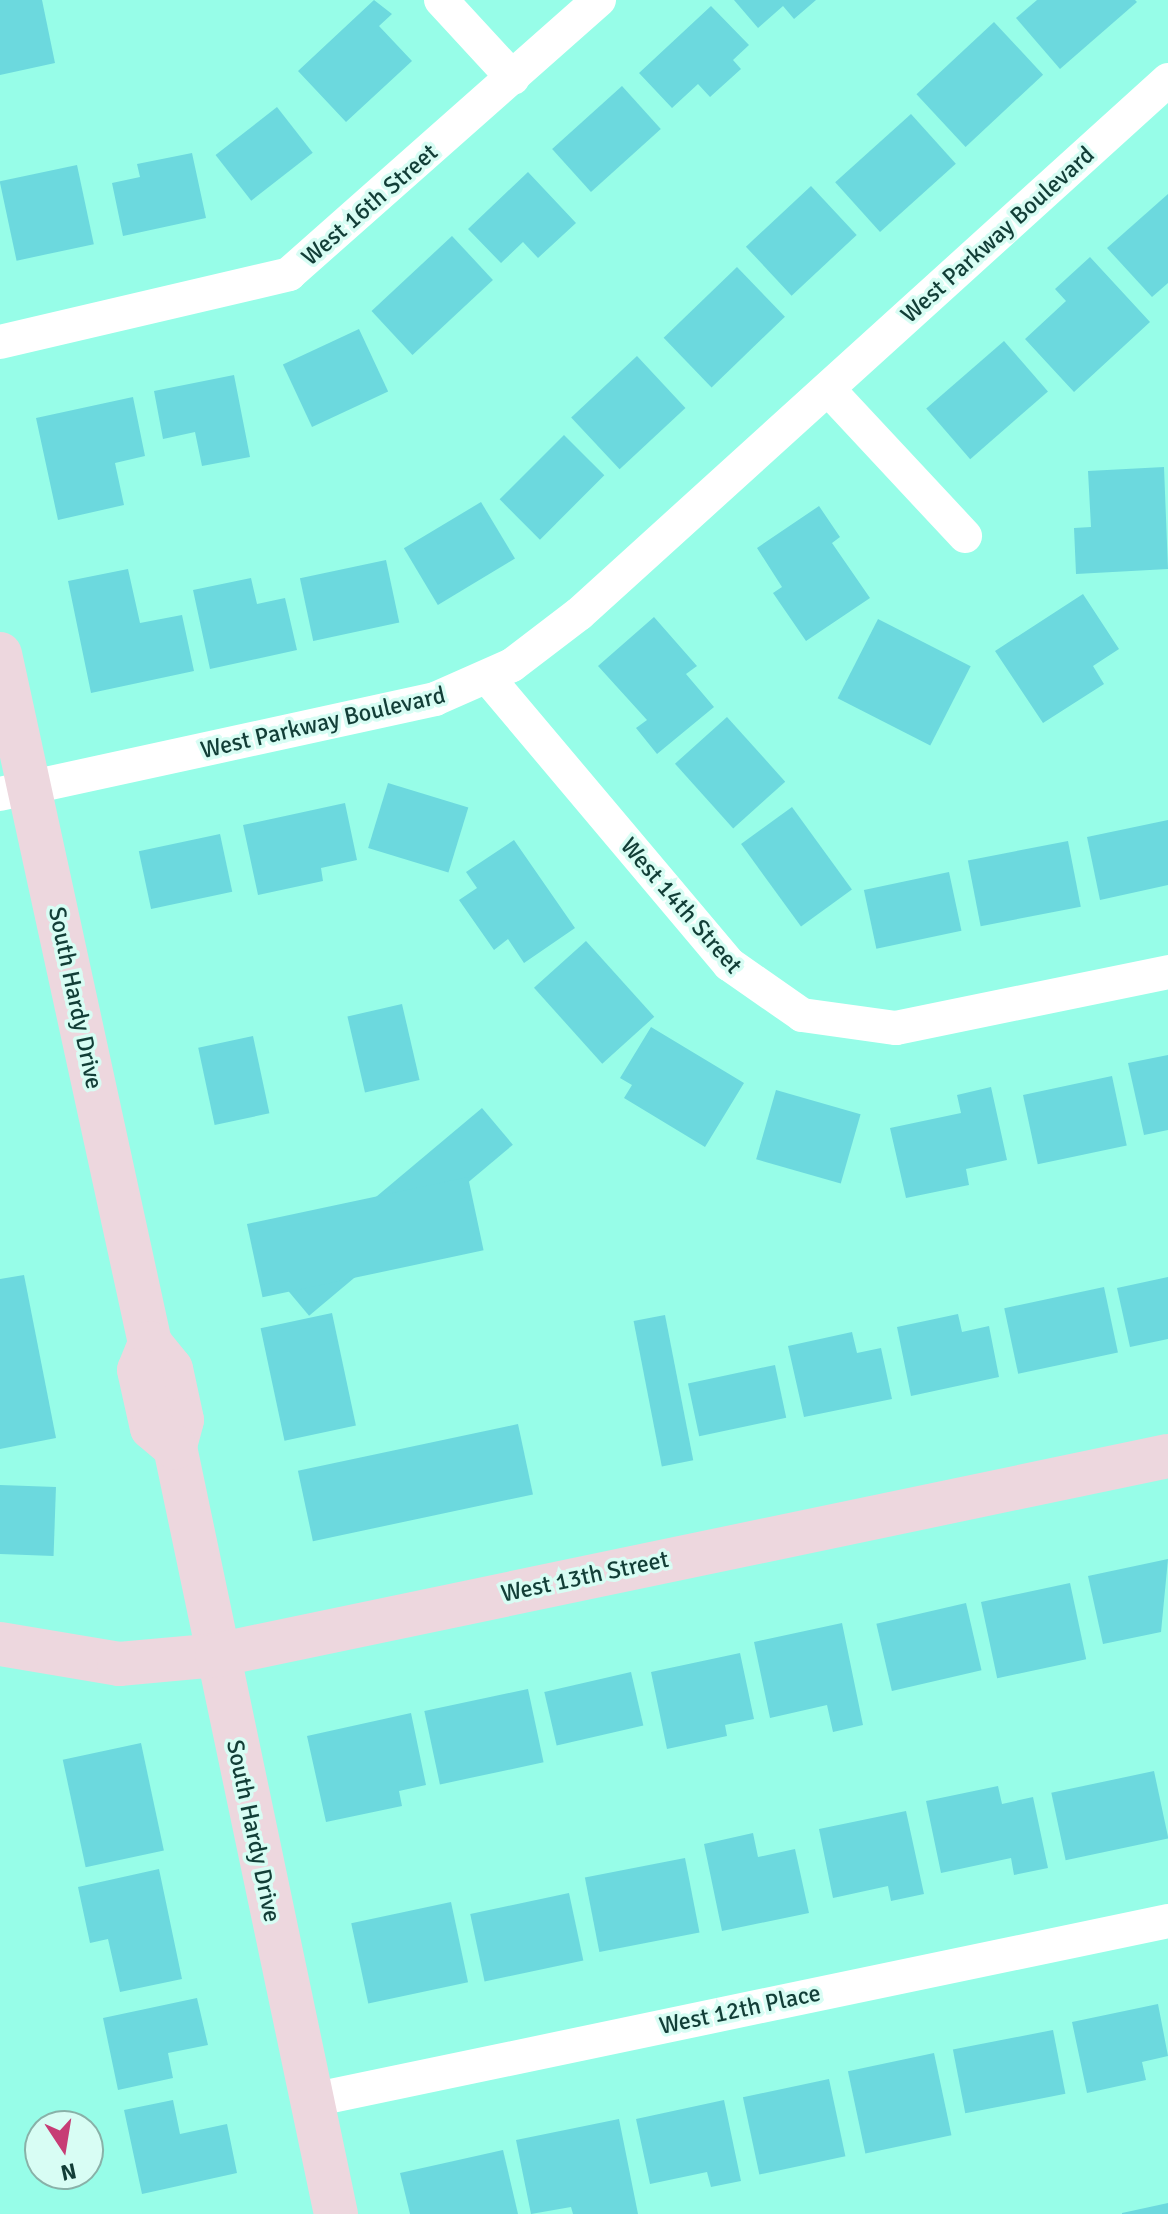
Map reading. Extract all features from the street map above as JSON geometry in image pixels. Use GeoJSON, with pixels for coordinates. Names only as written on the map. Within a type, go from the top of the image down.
{"type":"FeatureCollection","features":[{"type":"Feature","properties":{"kind":"street"},"geometry":{"type":"LineString","coordinates":[[441,0],[513,78]]}},
{"type":"Feature","properties":{"kind":"street","name":"West 16th Street"},"geometry":{"type":"LineString","coordinates":[[0,342],[289,274],[599,0]]}},
{"type":"Feature","properties":{"kind":"street","name":"West Parkway Boulevard"},"geometry":{"type":"LineString","coordinates":[[15,791],[435,699],[489,679],[579,614],[1168,80]]}},
{"type":"Feature","properties":{"kind":"street"},"geometry":{"type":"LineString","coordinates":[[828,389],[965,536]]}},
{"type":"Feature","properties":{"kind":"street","name":"South Hardy Drive"},"geometry":{"type":"LineString","coordinates":[[0,654],[15,791],[150,1343],[171,1369],[182,1420],[175,1447],[336,2214]]}},
{"type":"Feature","properties":{"kind":"street","name":"West 14th Street"},"geometry":{"type":"LineString","coordinates":[[489,679],[729,964],[802,1015],[896,1028],[1168,972]]}},
{"type":"Feature","properties":{"kind":"street","name":"West 13th Street"},"geometry":{"type":"LineString","coordinates":[[0,1644],[119,1664],[217,1655],[1168,1456]]}},
{"type":"Feature","properties":{"kind":"street","name":"West 12th Place"},"geometry":{"type":"LineString","coordinates":[[312,2100],[1168,1921]]}},
{"type":"Feature","properties":{"kind":"building"},"geometry":{"type":"Polygon","coordinates":[[[0,0],[42,0],[55,63],[0,75],[0,0]]]}},
{"type":"Feature","properties":{"kind":"building"},"geometry":{"type":"Polygon","coordinates":[[[374,0],[392,14],[379,26],[412,61],[346,122],[298,71],[374,0]]]}},
{"type":"Feature","properties":{"kind":"building"},"geometry":{"type":"Polygon","coordinates":[[[734,0],[816,0],[794,19],[783,6],[758,28],[734,0]]]}},
{"type":"Feature","properties":{"kind":"building"},"geometry":{"type":"Polygon","coordinates":[[[1037,0],[1137,2],[1060,69],[1016,18],[1037,0]]]}},
{"type":"Feature","properties":{"kind":"building"},"geometry":{"type":"Polygon","coordinates":[[[711,6],[749,45],[733,60],[741,69],[710,97],[698,84],[672,108],[639,73],[711,6]]]}},
{"type":"Feature","properties":{"kind":"building"},"geometry":{"type":"Polygon","coordinates":[[[994,22],[1043,75],[966,147],[916,94],[994,22]]]}},
{"type":"Feature","properties":{"kind":"building"},"geometry":{"type":"Polygon","coordinates":[[[622,86],[661,129],[591,192],[552,149],[622,86]]]}},
{"type":"Feature","properties":{"kind":"building"},"geometry":{"type":"Polygon","coordinates":[[[277,107],[313,153],[251,201],[216,155],[277,107]]]}},
{"type":"Feature","properties":{"kind":"building"},"geometry":{"type":"Polygon","coordinates":[[[911,114],[956,164],[880,232],[835,182],[911,114]]]}},
{"type":"Feature","properties":{"kind":"building"},"geometry":{"type":"Polygon","coordinates":[[[192,153],[206,218],[123,236],[112,183],[140,177],[137,164],[192,153]]]}},
{"type":"Feature","properties":{"kind":"building"},"geometry":{"type":"Polygon","coordinates":[[[77,165],[94,244],[17,261],[0,181],[77,165]]]}},
{"type":"Feature","properties":{"kind":"building"},"geometry":{"type":"Polygon","coordinates":[[[528,172],[576,223],[538,258],[523,242],[501,263],[468,229],[528,172]]]}},
{"type":"Feature","properties":{"kind":"building"},"geometry":{"type":"Polygon","coordinates":[[[811,186],[857,235],[792,296],[746,247],[811,186]]]}},
{"type":"Feature","properties":{"kind":"building"},"geometry":{"type":"Polygon","coordinates":[[[1168,194],[1168,283],[1152,297],[1107,248],[1168,194]]]}},
{"type":"Feature","properties":{"kind":"building"},"geometry":{"type":"Polygon","coordinates":[[[452,236],[493,280],[412,355],[372,311],[452,236]]]}},
{"type":"Feature","properties":{"kind":"building"},"geometry":{"type":"Polygon","coordinates":[[[1090,257],[1150,322],[1074,392],[1025,339],[1066,301],[1055,289],[1090,257]]]}},
{"type":"Feature","properties":{"kind":"building"},"geometry":{"type":"Polygon","coordinates":[[[737,267],[785,317],[712,387],[664,338],[737,267]]]}},
{"type":"Feature","properties":{"kind":"building"},"geometry":{"type":"Polygon","coordinates":[[[359,329],[388,392],[312,427],[283,364],[359,329]]]}},
{"type":"Feature","properties":{"kind":"building"},"geometry":{"type":"Polygon","coordinates":[[[1004,341],[1048,392],[970,459],[926,409],[1004,341]]]}},
{"type":"Feature","properties":{"kind":"building"},"geometry":{"type":"Polygon","coordinates":[[[637,356],[685,408],[620,469],[571,417],[637,356]]]}},
{"type":"Feature","properties":{"kind":"building"},"geometry":{"type":"Polygon","coordinates":[[[234,375],[250,457],[202,466],[195,432],[163,439],[154,391],[234,375]]]}},
{"type":"Feature","properties":{"kind":"building"},"geometry":{"type":"Polygon","coordinates":[[[133,397],[145,456],[115,463],[124,505],[58,520],[36,418],[133,397]]]}},
{"type":"Feature","properties":{"kind":"building"},"geometry":{"type":"Polygon","coordinates":[[[564,435],[604,475],[540,540],[500,499],[564,435]]]}},
{"type":"Feature","properties":{"kind":"building"},"geometry":{"type":"Polygon","coordinates":[[[1164,467],[1168,569],[1076,574],[1074,528],[1091,527],[1088,471],[1164,467]]]}},
{"type":"Feature","properties":{"kind":"building"},"geometry":{"type":"Polygon","coordinates":[[[481,502],[515,559],[438,605],[404,548],[481,502]]]}},
{"type":"Feature","properties":{"kind":"building"},"geometry":{"type":"Polygon","coordinates":[[[819,506],[840,537],[832,543],[870,598],[806,641],[773,593],[782,587],[757,548],[819,506]]]}},
{"type":"Feature","properties":{"kind":"building"},"geometry":{"type":"Polygon","coordinates":[[[386,560],[399,623],[313,641],[300,578],[386,560]]]}},
{"type":"Feature","properties":{"kind":"building"},"geometry":{"type":"Polygon","coordinates":[[[128,569],[140,623],[182,615],[194,671],[91,693],[68,581],[128,569]]]}},
{"type":"Feature","properties":{"kind":"building"},"geometry":{"type":"Polygon","coordinates":[[[251,578],[257,604],[285,598],[297,650],[210,669],[193,590],[251,578]]]}},
{"type":"Feature","properties":{"kind":"building"},"geometry":{"type":"Polygon","coordinates":[[[1083,594],[1119,649],[1093,666],[1104,684],[1043,723],[995,651],[1083,594]]]}},
{"type":"Feature","properties":{"kind":"building"},"geometry":{"type":"Polygon","coordinates":[[[654,617],[697,666],[686,674],[714,707],[657,754],[636,728],[647,720],[598,666],[654,617]]]}},
{"type":"Feature","properties":{"kind":"building"},"geometry":{"type":"Polygon","coordinates":[[[878,619],[971,666],[930,746],[838,698],[878,619]]]}},
{"type":"Feature","properties":{"kind":"building"},"geometry":{"type":"Polygon","coordinates":[[[727,717],[785,782],[733,828],[675,764],[727,717]]]}},
{"type":"Feature","properties":{"kind":"building"},"geometry":{"type":"Polygon","coordinates":[[[388,783],[468,808],[448,873],[368,848],[388,783]]]}},
{"type":"Feature","properties":{"kind":"building"},"geometry":{"type":"Polygon","coordinates":[[[345,803],[357,860],[321,868],[323,881],[258,895],[243,825],[345,803]]]}},
{"type":"Feature","properties":{"kind":"building"},"geometry":{"type":"Polygon","coordinates":[[[792,807],[852,890],[801,927],[741,844],[792,807]]]}},
{"type":"Feature","properties":{"kind":"building"},"geometry":{"type":"Polygon","coordinates":[[[1168,820],[1168,885],[1100,900],[1087,837],[1168,820]]]}},
{"type":"Feature","properties":{"kind":"building"},"geometry":{"type":"Polygon","coordinates":[[[220,834],[232,892],[151,909],[139,851],[220,834]]]}},
{"type":"Feature","properties":{"kind":"building"},"geometry":{"type":"Polygon","coordinates":[[[514,840],[575,928],[524,963],[508,939],[494,950],[459,900],[477,888],[466,872],[514,840]]]}},
{"type":"Feature","properties":{"kind":"building"},"geometry":{"type":"Polygon","coordinates":[[[1068,841],[1081,907],[981,926],[968,860],[1068,841]]]}},
{"type":"Feature","properties":{"kind":"building"},"geometry":{"type":"Polygon","coordinates":[[[949,872],[961,931],[876,949],[864,890],[949,872]]]}},
{"type":"Feature","properties":{"kind":"building"},"geometry":{"type":"Polygon","coordinates":[[[586,941],[654,1017],[602,1064],[534,988],[586,941]]]}},
{"type":"Feature","properties":{"kind":"building"},"geometry":{"type":"Polygon","coordinates":[[[402,1004],[420,1080],[365,1093],[347,1017],[402,1004]]]}},
{"type":"Feature","properties":{"kind":"building"},"geometry":{"type":"Polygon","coordinates":[[[651,1027],[744,1083],[705,1147],[624,1098],[632,1085],[620,1078],[651,1027]]]}},
{"type":"Feature","properties":{"kind":"building"},"geometry":{"type":"Polygon","coordinates":[[[253,1036],[269,1113],[215,1125],[198,1048],[253,1036]]]}},
{"type":"Feature","properties":{"kind":"building"},"geometry":{"type":"Polygon","coordinates":[[[1168,1055],[1168,1130],[1144,1135],[1128,1063],[1168,1055]]]}},
{"type":"Feature","properties":{"kind":"building"},"geometry":{"type":"Polygon","coordinates":[[[1112,1076],[1127,1145],[1038,1164],[1023,1095],[1112,1076]]]}},
{"type":"Feature","properties":{"kind":"building"},"geometry":{"type":"Polygon","coordinates":[[[991,1087],[1007,1160],[966,1169],[969,1185],[906,1198],[890,1128],[961,1113],[957,1095],[991,1087]]]}},
{"type":"Feature","properties":{"kind":"building"},"geometry":{"type":"Polygon","coordinates":[[[776,1090],[861,1114],[841,1183],[756,1159],[776,1090]]]}},
{"type":"Feature","properties":{"kind":"building"},"geometry":{"type":"Polygon","coordinates":[[[482,1108],[513,1145],[309,1316],[278,1279],[482,1108]]]}},
{"type":"Feature","properties":{"kind":"building"},"geometry":{"type":"Polygon","coordinates":[[[468,1177],[484,1250],[263,1297],[247,1224],[468,1177]]]}},
{"type":"Feature","properties":{"kind":"building"},"geometry":{"type":"Polygon","coordinates":[[[24,1275],[56,1438],[0,1449],[0,1279],[24,1275]]]}},
{"type":"Feature","properties":{"kind":"building"},"geometry":{"type":"Polygon","coordinates":[[[1168,1277],[1168,1339],[1130,1347],[1117,1288],[1168,1277]]]}},
{"type":"Feature","properties":{"kind":"building"},"geometry":{"type":"Polygon","coordinates":[[[1104,1287],[1118,1353],[1018,1374],[1004,1308],[1104,1287]]]}},
{"type":"Feature","properties":{"kind":"building"},"geometry":{"type":"Polygon","coordinates":[[[332,1313],[356,1425],[285,1441],[261,1328],[332,1313]]]}},
{"type":"Feature","properties":{"kind":"building"},"geometry":{"type":"Polygon","coordinates":[[[958,1314],[962,1332],[989,1326],[999,1377],[911,1396],[897,1327],[958,1314]]]}},
{"type":"Feature","properties":{"kind":"building"},"geometry":{"type":"Polygon","coordinates":[[[665,1315],[693,1460],[662,1466],[634,1321],[665,1315]]]}},
{"type":"Feature","properties":{"kind":"building"},"geometry":{"type":"Polygon","coordinates":[[[852,1332],[857,1353],[881,1348],[892,1399],[804,1417],[788,1346],[852,1332]]]}},
{"type":"Feature","properties":{"kind":"building"},"geometry":{"type":"Polygon","coordinates":[[[775,1365],[786,1418],[699,1436],[688,1384],[775,1365]]]}},
{"type":"Feature","properties":{"kind":"building"},"geometry":{"type":"Polygon","coordinates":[[[518,1424],[533,1494],[313,1541],[298,1471],[518,1424]]]}},
{"type":"Feature","properties":{"kind":"building"},"geometry":{"type":"Polygon","coordinates":[[[0,1485],[56,1487],[54,1556],[0,1554],[0,1485]]]}},
{"type":"Feature","properties":{"kind":"building"},"geometry":{"type":"Polygon","coordinates":[[[1168,1559],[1161,1632],[1103,1644],[1088,1576],[1168,1559]]]}},
{"type":"Feature","properties":{"kind":"building"},"geometry":{"type":"Polygon","coordinates":[[[1070,1583],[1086,1659],[997,1678],[981,1602],[1070,1583]]]}},
{"type":"Feature","properties":{"kind":"building"},"geometry":{"type":"Polygon","coordinates":[[[966,1603],[982,1670],[892,1691],[876,1624],[966,1603]]]}},
{"type":"Feature","properties":{"kind":"building"},"geometry":{"type":"Polygon","coordinates":[[[842,1623],[863,1725],[833,1732],[827,1705],[770,1718],[754,1642],[842,1623]]]}},
{"type":"Feature","properties":{"kind":"building"},"geometry":{"type":"Polygon","coordinates":[[[740,1653],[754,1719],[725,1725],[727,1736],[667,1749],[651,1672],[740,1653]]]}},
{"type":"Feature","properties":{"kind":"building"},"geometry":{"type":"Polygon","coordinates":[[[631,1672],[643,1726],[557,1746],[544,1692],[631,1672]]]}},
{"type":"Feature","properties":{"kind":"building"},"geometry":{"type":"Polygon","coordinates":[[[528,1689],[544,1762],[440,1784],[424,1711],[528,1689]]]}},
{"type":"Feature","properties":{"kind":"building"},"geometry":{"type":"Polygon","coordinates":[[[411,1713],[426,1785],[399,1791],[402,1806],[326,1822],[307,1736],[411,1713]]]}},
{"type":"Feature","properties":{"kind":"building"},"geometry":{"type":"Polygon","coordinates":[[[141,1743],[164,1851],[86,1867],[63,1760],[141,1743]]]}},
{"type":"Feature","properties":{"kind":"building"},"geometry":{"type":"Polygon","coordinates":[[[1154,1771],[1168,1839],[1066,1860],[1051,1793],[1154,1771]]]}},
{"type":"Feature","properties":{"kind":"building"},"geometry":{"type":"Polygon","coordinates":[[[998,1786],[1002,1804],[1033,1797],[1048,1868],[1014,1875],[1011,1858],[941,1873],[926,1801],[998,1786]]]}},
{"type":"Feature","properties":{"kind":"building"},"geometry":{"type":"Polygon","coordinates":[[[906,1811],[924,1894],[891,1901],[888,1886],[833,1898],[819,1829],[906,1811]]]}},
{"type":"Feature","properties":{"kind":"building"},"geometry":{"type":"Polygon","coordinates":[[[753,1833],[758,1857],[795,1849],[809,1913],[722,1931],[704,1844],[753,1833]]]}},
{"type":"Feature","properties":{"kind":"building"},"geometry":{"type":"Polygon","coordinates":[[[685,1858],[700,1933],[599,1952],[585,1877],[685,1858]]]}},
{"type":"Feature","properties":{"kind":"building"},"geometry":{"type":"Polygon","coordinates":[[[159,1869],[182,1979],[120,1992],[108,1939],[90,1943],[78,1887],[159,1869]]]}},
{"type":"Feature","properties":{"kind":"building"},"geometry":{"type":"Polygon","coordinates":[[[569,1893],[583,1960],[485,1981],[470,1914],[569,1893]]]}},
{"type":"Feature","properties":{"kind":"building"},"geometry":{"type":"Polygon","coordinates":[[[451,1902],[468,1982],[368,2003],[351,1923],[451,1902]]]}},
{"type":"Feature","properties":{"kind":"building"},"geometry":{"type":"Polygon","coordinates":[[[197,1998],[208,2045],[168,2053],[173,2078],[118,2090],[103,2018],[197,1998]]]}},
{"type":"Feature","properties":{"kind":"building"},"geometry":{"type":"Polygon","coordinates":[[[1158,2004],[1168,2056],[1142,2062],[1146,2080],[1087,2093],[1072,2022],[1158,2004]]]}},
{"type":"Feature","properties":{"kind":"building"},"geometry":{"type":"Polygon","coordinates":[[[1053,2030],[1065,2094],[965,2113],[953,2049],[1053,2030]]]}},
{"type":"Feature","properties":{"kind":"building"},"geometry":{"type":"Polygon","coordinates":[[[934,2053],[951,2135],[865,2153],[848,2071],[934,2053]]]}},
{"type":"Feature","properties":{"kind":"building"},"geometry":{"type":"Polygon","coordinates":[[[829,2079],[845,2156],[759,2175],[743,2097],[829,2079]]]}},
{"type":"Feature","properties":{"kind":"building"},"geometry":{"type":"Polygon","coordinates":[[[173,2100],[180,2134],[227,2124],[237,2173],[142,2194],[124,2110],[173,2100]]]}},
{"type":"Feature","properties":{"kind":"building"},"geometry":{"type":"Polygon","coordinates":[[[724,2100],[741,2181],[711,2187],[707,2172],[650,2184],[636,2119],[724,2100]]]}},
{"type":"Feature","properties":{"kind":"building"},"geometry":{"type":"Polygon","coordinates":[[[619,2119],[638,2214],[573,2214],[571,2207],[531,2214],[516,2140],[619,2119]]]}},
{"type":"Feature","properties":{"kind":"building"},"geometry":{"type":"Polygon","coordinates":[[[503,2150],[518,2214],[410,2214],[400,2173],[503,2150]]]}},
{"type":"Feature","properties":{"kind":"building"},"geometry":{"type":"Polygon","coordinates":[[[1168,2203],[1168,2214],[1122,2214],[1122,2213],[1168,2203]]]}}]}
